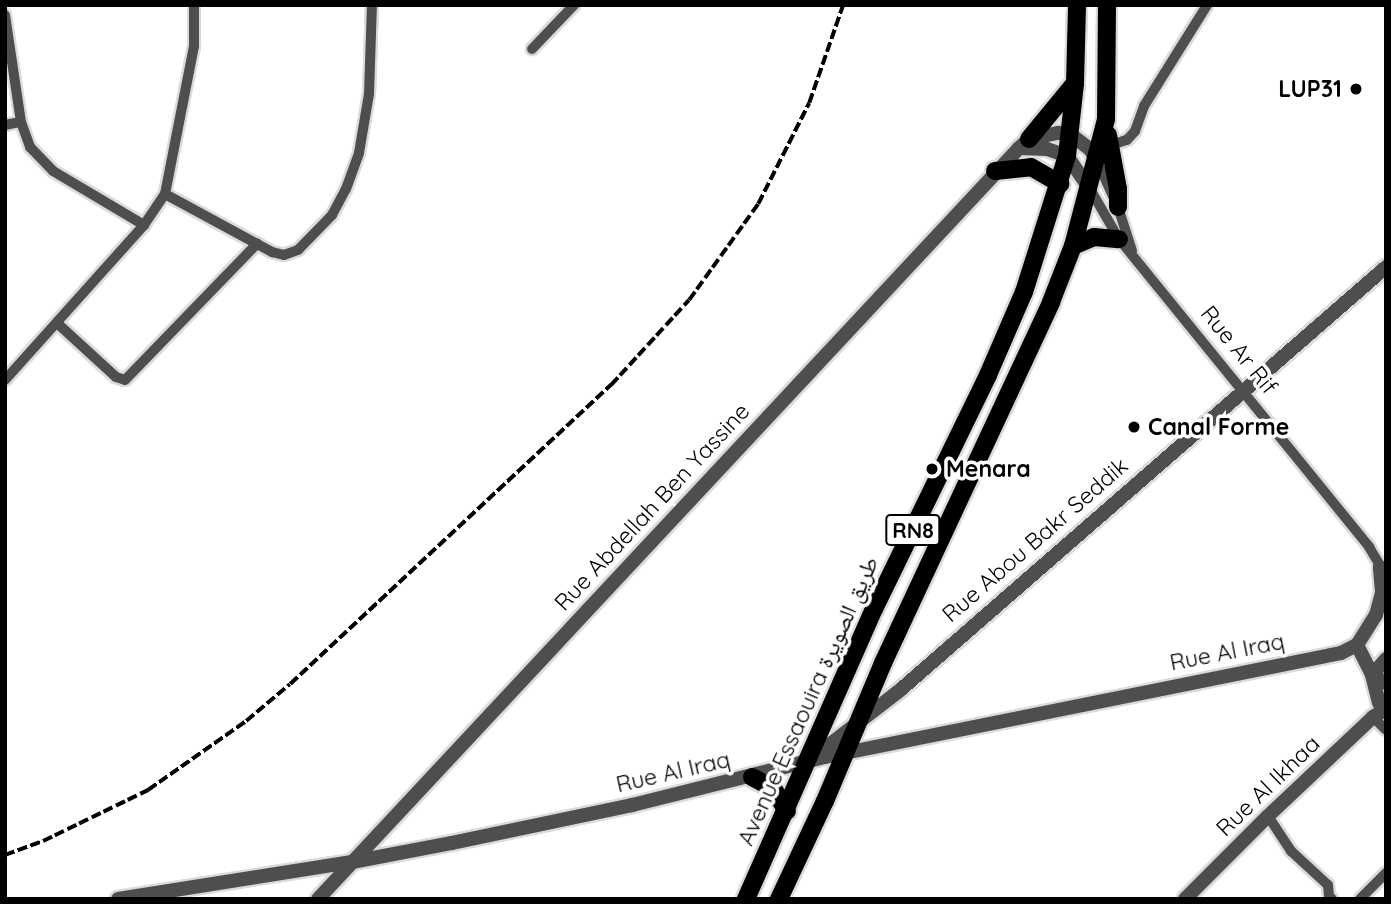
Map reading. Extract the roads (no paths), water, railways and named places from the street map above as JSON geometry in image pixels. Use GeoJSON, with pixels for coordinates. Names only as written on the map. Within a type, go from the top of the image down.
{"type":"FeatureCollection","features":[{"type":"Feature","properties":{"kind":"main road","name":"RN8"},"geometry":{"type":"LineString","coordinates":[[1070,134],[1075,83],[1077,5]]}},
{"type":"Feature","properties":{"kind":"main road","name":"RN8"},"geometry":{"type":"LineString","coordinates":[[779,899],[1051,302],[1073,246],[1090,189],[1106,119],[1107,5]]}},
{"type":"Feature","properties":{"kind":"main road"},"geometry":{"type":"LineString","coordinates":[[1024,143],[1075,83]]}},
{"type":"Feature","properties":{"kind":"main road"},"geometry":{"type":"LineString","coordinates":[[1106,119],[1108,146],[1118,189],[1118,207]]}},
{"type":"Feature","properties":{"kind":"main road","name":"Avenue Essaouira طريق الصويرة"},"geometry":{"type":"LineString","coordinates":[[746,899],[874,610],[993,363],[1033,268],[1060,184],[1070,134]]}},
{"type":"Feature","properties":{"kind":"main road"},"geometry":{"type":"LineString","coordinates":[[995,171],[1031,167],[1060,184]]}},
{"type":"Feature","properties":{"kind":"main road"},"geometry":{"type":"LineString","coordinates":[[1073,246],[1099,236],[1119,239]]}},
{"type":"Feature","properties":{"kind":"main road"},"geometry":{"type":"LineString","coordinates":[[752,777],[773,788],[787,811]]}},
{"type":"Feature","properties":{"kind":"street"},"geometry":{"type":"LineString","coordinates":[[5,380],[144,225],[165,194],[194,46],[194,5]]}},
{"type":"Feature","properties":{"kind":"street"},"geometry":{"type":"LineString","coordinates":[[165,194],[257,244],[284,255],[298,250],[332,215],[346,189],[359,153],[369,94],[372,5]]}},
{"type":"Feature","properties":{"kind":"street"},"geometry":{"type":"LineString","coordinates":[[531,49],[574,5]]}},
{"type":"Feature","properties":{"kind":"street"},"geometry":{"type":"LineString","coordinates":[[1108,146],[1127,140],[1135,131],[1144,106],[1207,5]]}},
{"type":"Feature","properties":{"kind":"street"},"geometry":{"type":"LineString","coordinates":[[5,15],[20,122],[30,147],[41,161],[144,225]]}},
{"type":"Feature","properties":{"kind":"street"},"geometry":{"type":"LineString","coordinates":[[5,125],[20,122]]}},
{"type":"Feature","properties":{"kind":"street"},"geometry":{"type":"LineString","coordinates":[[1024,143],[1058,133],[1070,134]]}},
{"type":"Feature","properties":{"kind":"street","name":"Rue Ar Rif"},"geometry":{"type":"LineString","coordinates":[[1070,134],[1090,149],[1097,161],[1118,207],[1133,253]]}},
{"type":"Feature","properties":{"kind":"street"},"geometry":{"type":"LineString","coordinates":[[1024,143],[1066,156]]}},
{"type":"Feature","properties":{"kind":"street","name":"Rue Abdellah Ben Yassine"},"geometry":{"type":"LineString","coordinates":[[318,899],[1024,143]]}},
{"type":"Feature","properties":{"kind":"street","name":"Rue Ar Rif"},"geometry":{"type":"LineString","coordinates":[[1066,156],[1090,189],[1119,239],[1384,567]]}},
{"type":"Feature","properties":{"kind":"street"},"geometry":{"type":"LineString","coordinates":[[57,323],[116,377],[125,380],[257,244]]}},
{"type":"Feature","properties":{"kind":"street","name":"Rue Abou Bakr Seddik"},"geometry":{"type":"LineString","coordinates":[[807,762],[856,725],[1386,267]]}},
{"type":"Feature","properties":{"kind":"street"},"geometry":{"type":"LineString","coordinates":[[1384,567],[1384,605],[1357,645],[1372,676],[1386,730]]}},
{"type":"Feature","properties":{"kind":"street","name":"Rue Al Iraq"},"geometry":{"type":"LineString","coordinates":[[118,899],[352,862],[752,777],[844,754],[1341,653],[1357,645]]}},
{"type":"Feature","properties":{"kind":"street"},"geometry":{"type":"LineString","coordinates":[[1372,676],[1386,659]]}},
{"type":"Feature","properties":{"kind":"street"},"geometry":{"type":"LineString","coordinates":[[1372,676],[1386,683]]}},
{"type":"Feature","properties":{"kind":"street","name":"Rue Al Ikhaa"},"geometry":{"type":"LineString","coordinates":[[1185,899],[1381,706]]}},
{"type":"Feature","properties":{"kind":"street"},"geometry":{"type":"LineString","coordinates":[[1268,816],[1291,851],[1328,884],[1329,898]]}},
{"type":"Feature","properties":{"kind":"street"},"geometry":{"type":"LineString","coordinates":[[1360,899],[1386,873]]}},
{"type":"Feature","properties":{"kind":"railway"},"geometry":{"type":"LineString","coordinates":[[5,855],[43,841],[148,790],[246,721],[290,684],[611,385],[689,300],[758,204],[809,103],[843,5]]}},
{"type":"Feature","properties":{"kind":"place","name":"LUP31"},"geometry":{"type":"Point","coordinates":[1356,89]}},
{"type":"Feature","properties":{"kind":"place","name":"Canal Forme"},"geometry":{"type":"Point","coordinates":[1134,427]}},
{"type":"Feature","properties":{"kind":"place","name":"Menara"},"geometry":{"type":"Point","coordinates":[932,469]}}]}
